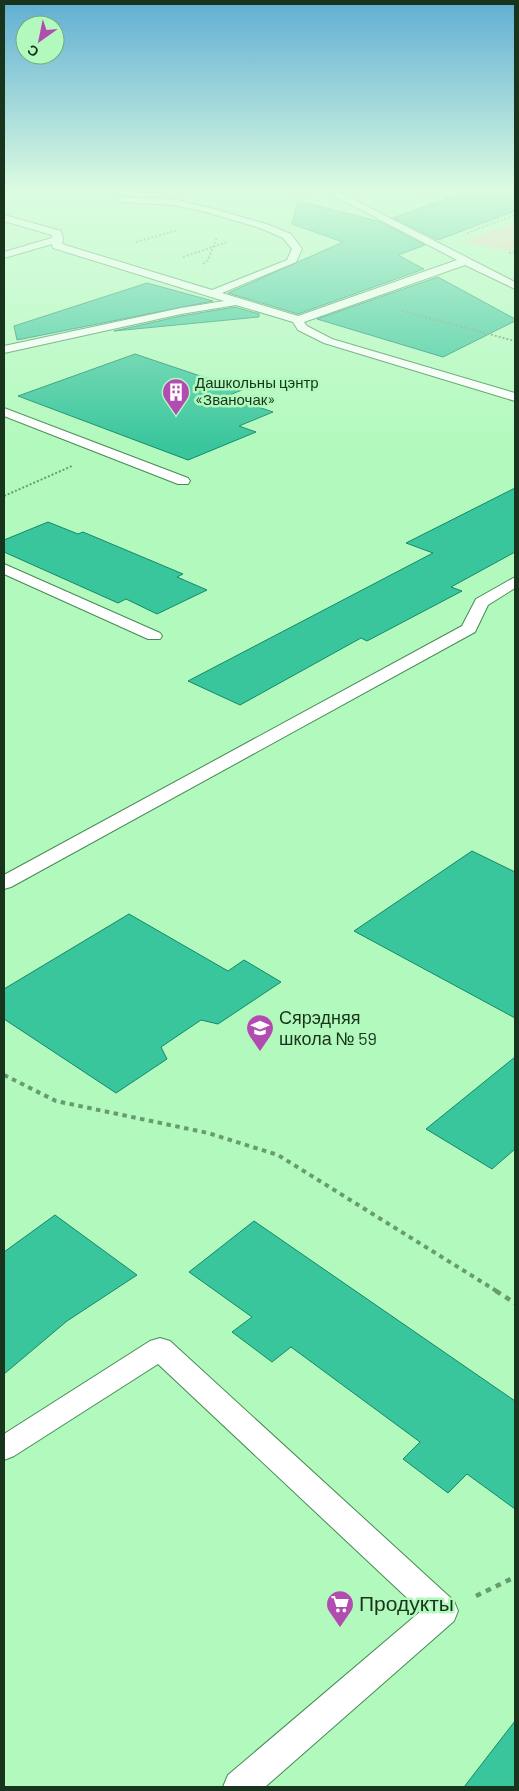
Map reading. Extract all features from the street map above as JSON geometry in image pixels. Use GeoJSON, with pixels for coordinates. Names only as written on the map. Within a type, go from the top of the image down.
{"type":"FeatureCollection","features":[{"type":"Feature","properties":{"kind":"lane"},"geometry":{"type":"LineString","coordinates":[[157,277],[298,320],[421,277]]}},
{"type":"Feature","properties":{"kind":"lane"},"geometry":{"type":"LineString","coordinates":[[211,294],[255,277]]}},
{"type":"Feature","properties":{"kind":"lane"},"geometry":{"type":"LineString","coordinates":[[496,277],[515,286]]}},
{"type":"Feature","properties":{"kind":"lane"},"geometry":{"type":"LineString","coordinates":[[4,350],[182,311],[237,302]]}},
{"type":"Feature","properties":{"kind":"lane"},"geometry":{"type":"LineString","coordinates":[[298,320],[302,328],[328,342],[515,397]]}},
{"type":"Feature","properties":{"kind":"lane"},"geometry":{"type":"LineString","coordinates":[[4,412],[183,481]]}},
{"type":"Feature","properties":{"kind":"lane"},"geometry":{"type":"LineString","coordinates":[[4,569],[154,636]]}},
{"type":"Feature","properties":{"kind":"lane"},"geometry":{"type":"LineString","coordinates":[[4,883],[469,629],[481,602],[515,582]]}},
{"type":"Feature","properties":{"kind":"lane"},"geometry":{"type":"LineString","coordinates":[[4,1448],[160,1349],[443,1611],[240,1787]]}},
{"type":"Feature","properties":{"kind":"path"},"geometry":{"type":"LineString","coordinates":[[178,283],[199,277]]}},
{"type":"Feature","properties":{"kind":"path"},"geometry":{"type":"LineString","coordinates":[[394,309],[515,341]]}},
{"type":"Feature","properties":{"kind":"path"},"geometry":{"type":"LineString","coordinates":[[4,496],[105,451]]}},
{"type":"Feature","properties":{"kind":"path"},"geometry":{"type":"LineString","coordinates":[[4,1075],[56,1101],[208,1133],[278,1156],[515,1303]]}},
{"type":"Feature","properties":{"kind":"path"},"geometry":{"type":"LineString","coordinates":[[443,1611],[515,1577]]}},
{"type":"Feature","properties":{"kind":"building"},"geometry":{"type":"Polygon","coordinates":[[[265,277],[403,277],[298,314],[228,293],[265,277]]]}},
{"type":"Feature","properties":{"kind":"building"},"geometry":{"type":"Polygon","coordinates":[[[438,277],[515,319],[515,321],[443,357],[317,319],[438,277]]]}},
{"type":"Feature","properties":{"kind":"building"},"geometry":{"type":"Polygon","coordinates":[[[147,283],[213,301],[17,340],[14,326],[147,283]]]}},
{"type":"Feature","properties":{"kind":"building"},"geometry":{"type":"Polygon","coordinates":[[[235,307],[259,314],[259,317],[114,331],[181,316],[235,307]]]}},
{"type":"Feature","properties":{"kind":"building","name":"Дашкольны цэнтр «Званочак»"},"geometry":{"type":"Polygon","coordinates":[[[135,354],[242,390],[227,396],[273,412],[239,426],[256,432],[188,460],[18,396],[135,354]]]}},
{"type":"Feature","properties":{"kind":"building"},"geometry":{"type":"Polygon","coordinates":[[[515,488],[515,552],[451,587],[462,591],[367,641],[361,638],[240,705],[188,681],[433,553],[406,543],[515,488]]]}},
{"type":"Feature","properties":{"kind":"building"},"geometry":{"type":"Polygon","coordinates":[[[48,522],[78,534],[83,532],[183,574],[177,577],[207,590],[157,614],[126,599],[118,603],[4,552],[4,540],[48,522]]]}},
{"type":"Feature","properties":{"kind":"building"},"geometry":{"type":"Polygon","coordinates":[[[472,851],[515,872],[515,1018],[354,931],[472,851]]]}},
{"type":"Feature","properties":{"kind":"building"},"geometry":{"type":"Polygon","coordinates":[[[129,914],[228,971],[244,960],[281,982],[218,1024],[201,1020],[161,1047],[167,1059],[116,1093],[4,1019],[4,989],[129,914]]]}},
{"type":"Feature","properties":{"kind":"building"},"geometry":{"type":"Polygon","coordinates":[[[515,1057],[515,1149],[492,1169],[426,1129],[515,1057]]]}},
{"type":"Feature","properties":{"kind":"building"},"geometry":{"type":"Polygon","coordinates":[[[55,1215],[137,1275],[67,1321],[4,1374],[4,1252],[55,1215]]]}},
{"type":"Feature","properties":{"kind":"building"},"geometry":{"type":"Polygon","coordinates":[[[254,1221],[515,1401],[515,1509],[467,1474],[448,1493],[403,1459],[420,1442],[291,1347],[272,1362],[232,1332],[252,1317],[189,1272],[254,1221]]]}},
{"type":"Feature","properties":{"kind":"building"},"geometry":{"type":"Polygon","coordinates":[[[515,1721],[515,1787],[464,1787],[515,1721]]]}},
{"type":"Feature","properties":{"kind":"place","name":"Дашкольны цэнтр «Званочак»"},"geometry":{"type":"Point","coordinates":[176,416]}},
{"type":"Feature","properties":{"kind":"place","name":"Сярэдняя школа № 59"},"geometry":{"type":"Point","coordinates":[260,1052]}},
{"type":"Feature","properties":{"kind":"place","name":"Продукты"},"geometry":{"type":"Point","coordinates":[340,1628]}}]}
